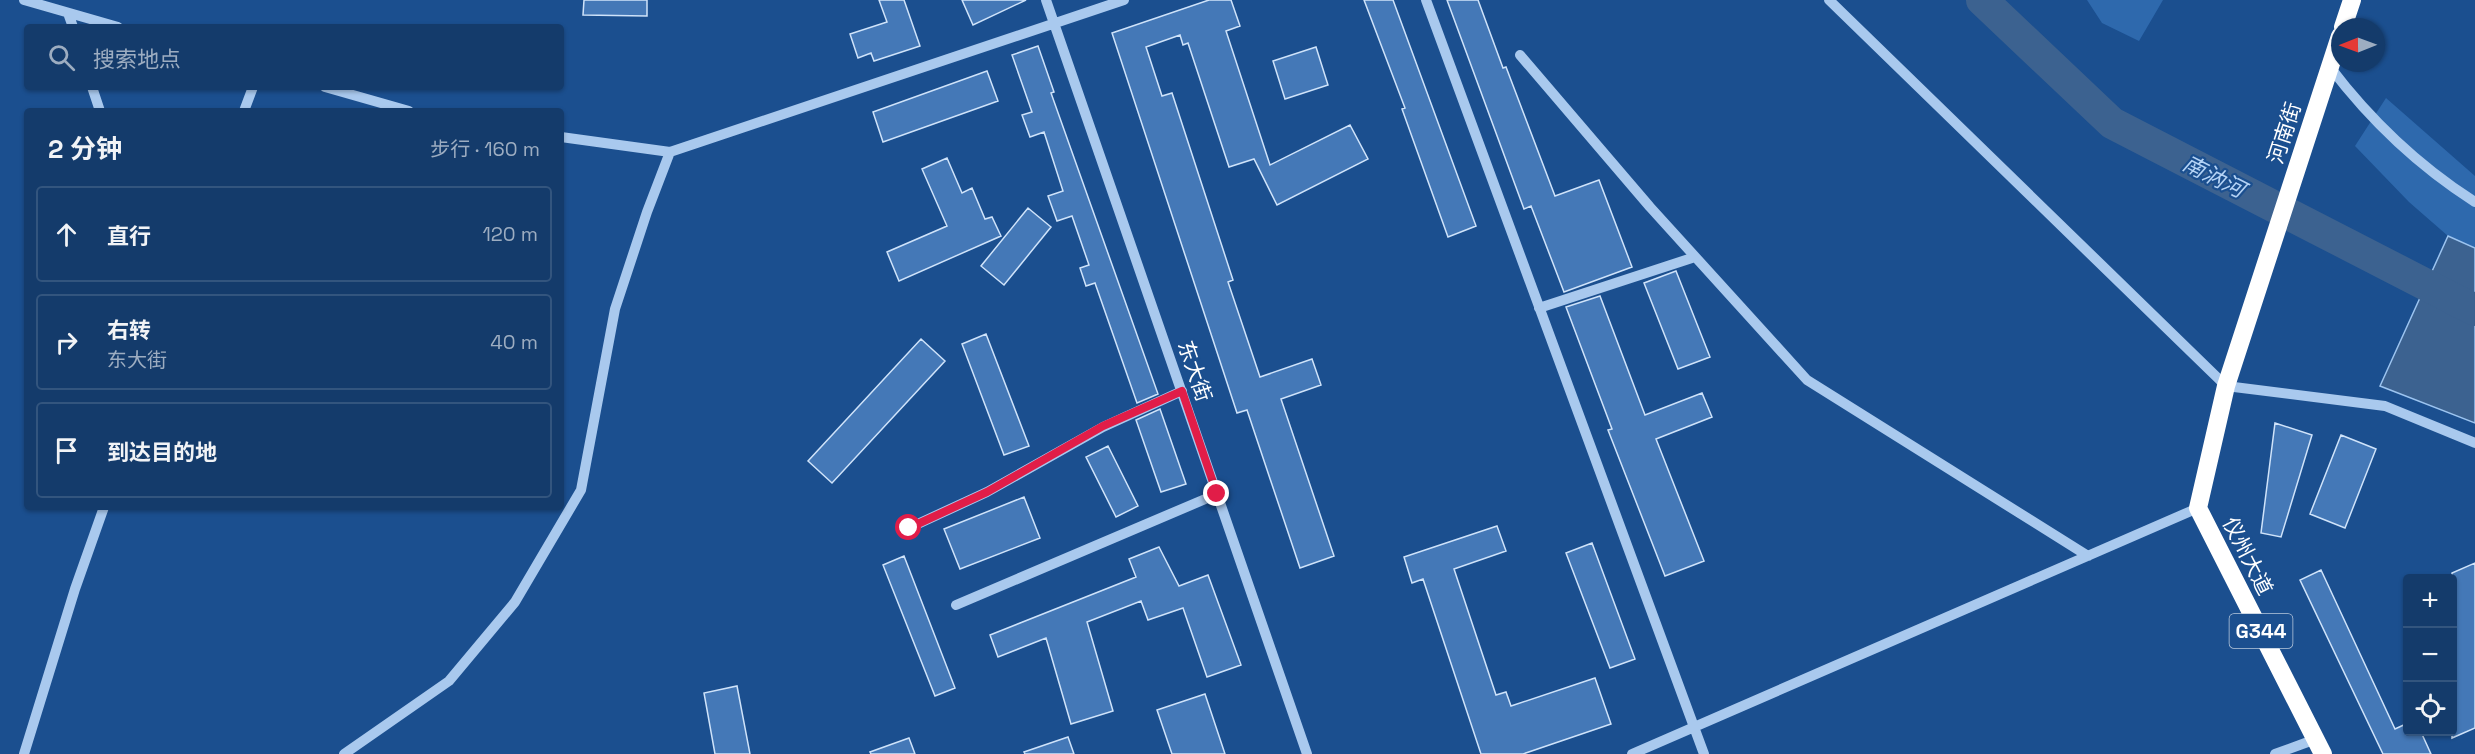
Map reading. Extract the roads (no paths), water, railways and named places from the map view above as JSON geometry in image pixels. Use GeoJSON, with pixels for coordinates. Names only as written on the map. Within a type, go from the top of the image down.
{"type":"FeatureCollection","features":[{"type":"Feature","properties":{"kind":"highway"},"geometry":{"type":"LineString","coordinates":[[2346,18],[2352,0]]}},
{"type":"Feature","properties":{"kind":"highway","name":"河南街"},"geometry":{"type":"LineString","coordinates":[[2226,386],[2331,64]]}},
{"type":"Feature","properties":{"kind":"highway"},"geometry":{"type":"LineString","coordinates":[[2198,508],[2226,386]]}},
{"type":"Feature","properties":{"kind":"highway","name":"仪州大道"},"geometry":{"type":"LineString","coordinates":[[2198,508],[2320,746]]}},
{"type":"Feature","properties":{"kind":"street"},"geometry":{"type":"LineString","coordinates":[[24,0],[107,24]]}},
{"type":"Feature","properties":{"kind":"street","name":"东大街"},"geometry":{"type":"LineString","coordinates":[[1046,0],[1307,754]]}},
{"type":"Feature","properties":{"kind":"street"},"geometry":{"type":"LineString","coordinates":[[564,136],[670,152],[1124,0]]}},
{"type":"Feature","properties":{"kind":"street"},"geometry":{"type":"LineString","coordinates":[[1426,0],[1704,754]]}},
{"type":"Feature","properties":{"kind":"street"},"geometry":{"type":"LineString","coordinates":[[1829,0],[2226,386],[2385,406],[2475,443]]}},
{"type":"Feature","properties":{"kind":"street"},"geometry":{"type":"LineString","coordinates":[[68,13],[72,24]]}},
{"type":"Feature","properties":{"kind":"street"},"geometry":{"type":"LineString","coordinates":[[1520,55],[1695,257],[1807,380],[2088,556]]}},
{"type":"Feature","properties":{"kind":"street"},"geometry":{"type":"LineString","coordinates":[[2330,67],[2350,94],[2397,144],[2475,202]]}},
{"type":"Feature","properties":{"kind":"street"},"geometry":{"type":"LineString","coordinates":[[93,90],[99,108]]}},
{"type":"Feature","properties":{"kind":"street"},"geometry":{"type":"LineString","coordinates":[[245,108],[252,90]]}},
{"type":"Feature","properties":{"kind":"street"},"geometry":{"type":"LineString","coordinates":[[336,90],[398,108]]}},
{"type":"Feature","properties":{"kind":"street"},"geometry":{"type":"LineString","coordinates":[[344,754],[449,681],[515,602],[581,490],[615,309],[646,212],[670,152]]}},
{"type":"Feature","properties":{"kind":"street"},"geometry":{"type":"LineString","coordinates":[[1539,308],[1695,257]]}},
{"type":"Feature","properties":{"kind":"street"},"geometry":{"type":"LineString","coordinates":[[909,528],[987,492],[1103,426],[1182,391]]}},
{"type":"Feature","properties":{"kind":"street"},"geometry":{"type":"LineString","coordinates":[[956,605],[1217,494]]}},
{"type":"Feature","properties":{"kind":"street"},"geometry":{"type":"LineString","coordinates":[[1632,754],[2198,508]]}},
{"type":"Feature","properties":{"kind":"street"},"geometry":{"type":"LineString","coordinates":[[24,754],[75,589],[103,510]]}},
{"type":"Feature","properties":{"kind":"street"},"geometry":{"type":"LineString","coordinates":[[2276,754],[2320,746]]}},
{"type":"Feature","properties":{"kind":"waterway","name":"南汭河"},"geometry":{"type":"LineString","coordinates":[[1982,0],[2112,123],[2475,310]]}}]}
